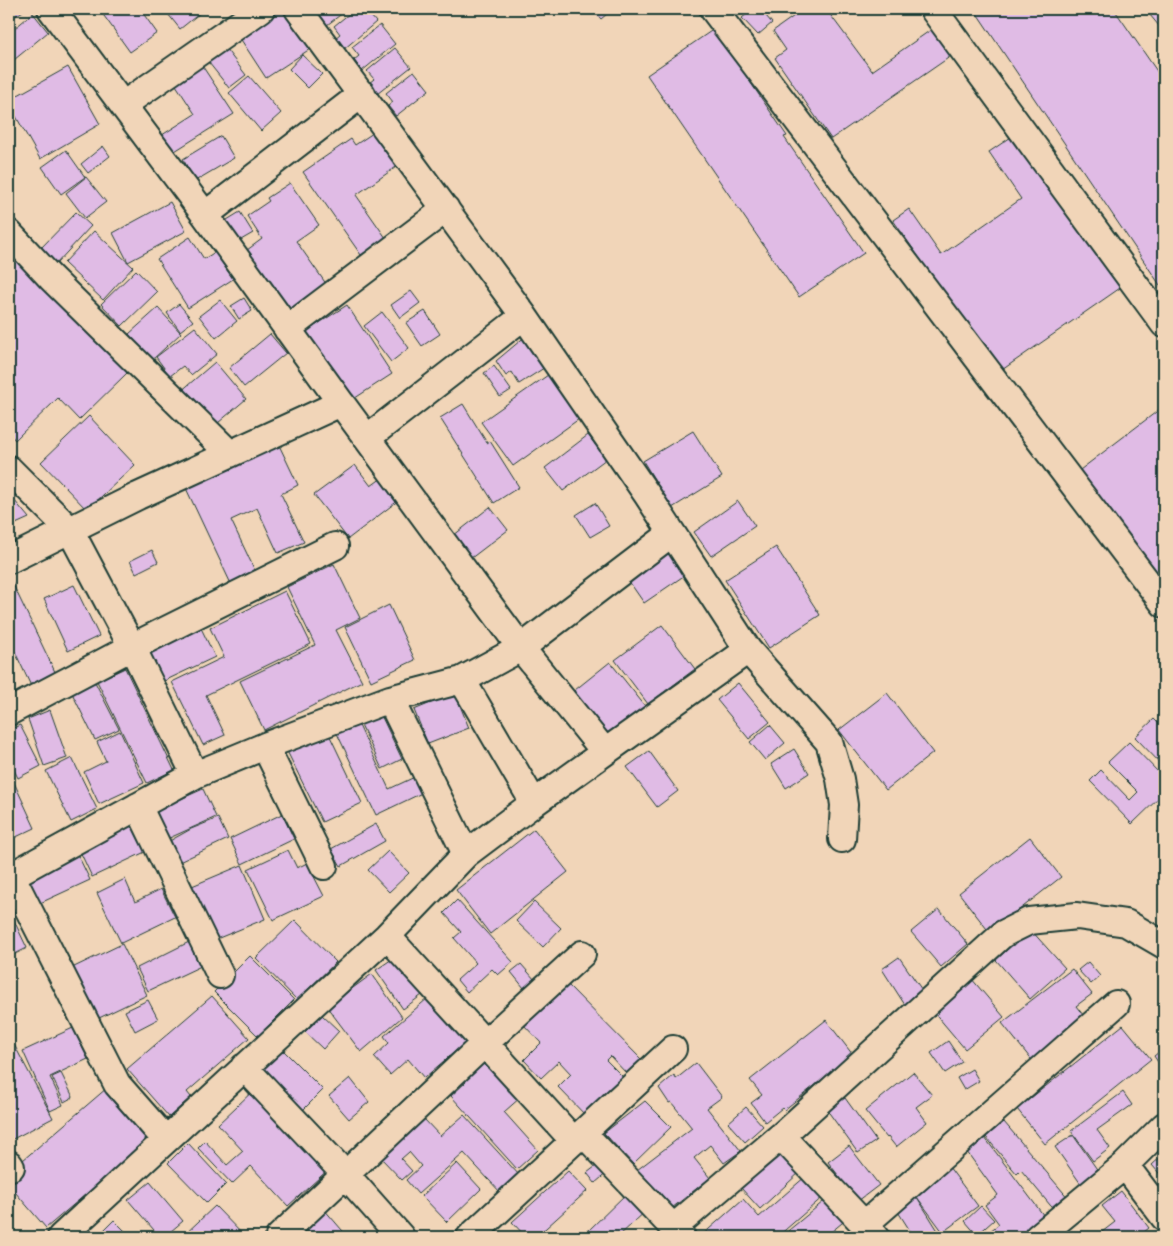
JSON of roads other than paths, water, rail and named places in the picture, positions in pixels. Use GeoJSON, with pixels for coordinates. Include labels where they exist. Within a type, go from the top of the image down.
{"type":"FeatureCollection","features":[{"type":"Feature","properties":{"kind":"street"},"geometry":{"type":"LineString","coordinates":[[51,9],[205,215],[521,648],[605,752]]}},
{"type":"Feature","properties":{"kind":"street"},"geometry":{"type":"LineString","coordinates":[[123,105],[261,9]]}},
{"type":"Feature","properties":{"kind":"street"},"geometry":{"type":"LineString","coordinates":[[298,9],[524,316],[672,533],[748,650],[828,742],[840,779],[844,805],[842,839]]}},
{"type":"Feature","properties":{"kind":"street"},"geometry":{"type":"LineString","coordinates":[[712,9],[1164,604]]}},
{"type":"Feature","properties":{"kind":"street"},"geometry":{"type":"LineString","coordinates":[[933,9],[1164,324]]}},
{"type":"Feature","properties":{"kind":"street"},"geometry":{"type":"LineString","coordinates":[[205,215],[362,94]]}},
{"type":"Feature","properties":{"kind":"street"},"geometry":{"type":"LineString","coordinates":[[288,329],[446,209]]}},
{"type":"Feature","properties":{"kind":"street"},"geometry":{"type":"LineString","coordinates":[[9,233],[50,278],[230,454]]}},
{"type":"Feature","properties":{"kind":"street"},"geometry":{"type":"LineString","coordinates":[[367,438],[524,316]]}},
{"type":"Feature","properties":{"kind":"street"},"geometry":{"type":"LineString","coordinates":[[9,560],[138,496],[341,403]]}},
{"type":"Feature","properties":{"kind":"street"},"geometry":{"type":"LineString","coordinates":[[9,469],[70,530],[132,647],[194,775]]}},
{"type":"Feature","properties":{"kind":"street"},"geometry":{"type":"LineString","coordinates":[[166,1140],[116,1084],[10,876],[194,775],[265,746],[390,700],[462,680],[521,648],[672,533]]}},
{"type":"Feature","properties":{"kind":"street"},"geometry":{"type":"LineString","coordinates":[[9,712],[132,647],[335,546]]}},
{"type":"Feature","properties":{"kind":"street"},"geometry":{"type":"LineString","coordinates":[[61,1237],[387,936],[466,854],[748,650]]}},
{"type":"Feature","properties":{"kind":"street"},"geometry":{"type":"LineString","coordinates":[[462,680],[534,803]]}},
{"type":"Feature","properties":{"kind":"street"},"geometry":{"type":"LineString","coordinates":[[390,700],[466,854]]}},
{"type":"Feature","properties":{"kind":"street"},"geometry":{"type":"LineString","coordinates":[[265,746],[324,866]]}},
{"type":"Feature","properties":{"kind":"street"},"geometry":{"type":"LineString","coordinates":[[138,806],[220,975]]}},
{"type":"Feature","properties":{"kind":"street"},"geometry":{"type":"LineString","coordinates":[[387,936],[484,1044],[678,1233],[781,1136],[1003,934],[1029,921],[1077,916],[1126,923],[1164,945]]}},
{"type":"Feature","properties":{"kind":"street"},"geometry":{"type":"LineString","coordinates":[[279,1237],[582,954]]}},
{"type":"Feature","properties":{"kind":"street"},"geometry":{"type":"LineString","coordinates":[[781,1136],[870,1231],[1116,1004]]}},
{"type":"Feature","properties":{"kind":"street"},"geometry":{"type":"LineString","coordinates":[[481,1234],[578,1137],[673,1050]]}},
{"type":"Feature","properties":{"kind":"street"},"geometry":{"type":"LineString","coordinates":[[244,1067],[346,1175],[401,1237]]}},
{"type":"Feature","properties":{"kind":"street"},"geometry":{"type":"LineString","coordinates":[[1038,1237],[1125,1165],[1164,1126]]}},
{"type":"Feature","properties":{"kind":"street"},"geometry":{"type":"LineString","coordinates":[[1125,1165],[1164,1217]]}}]}
